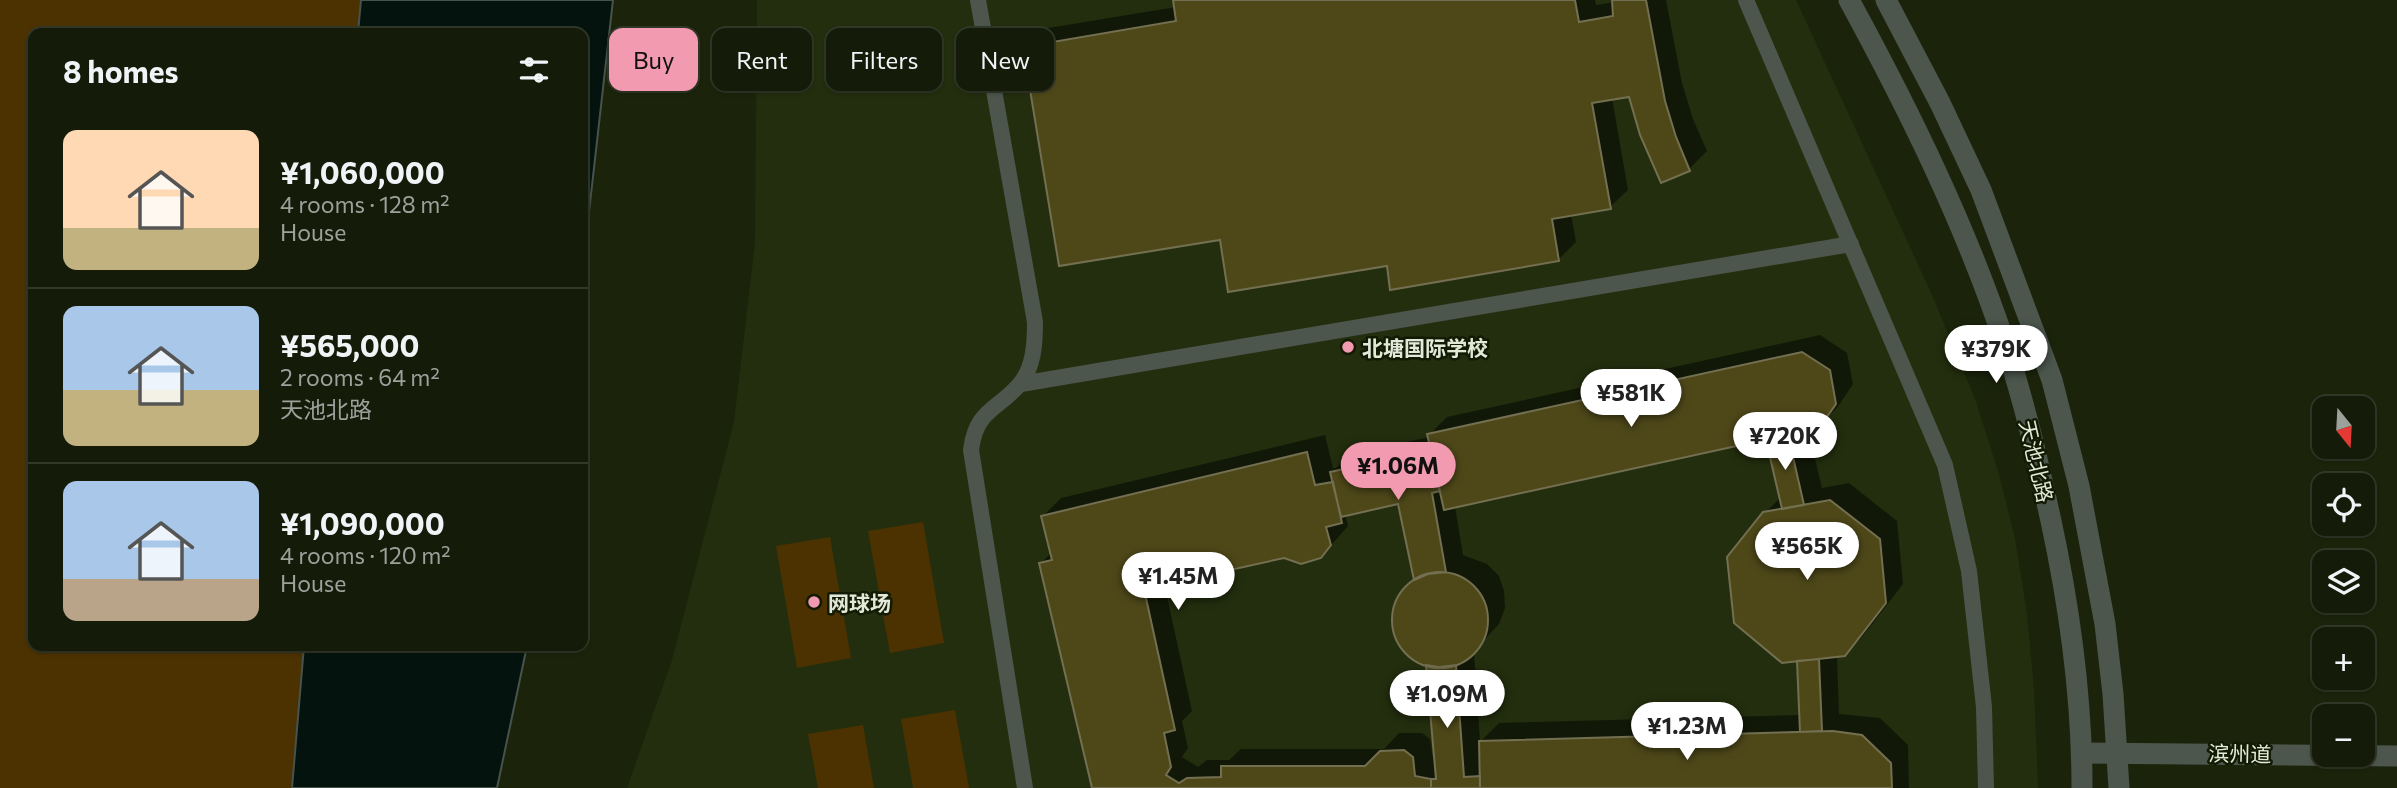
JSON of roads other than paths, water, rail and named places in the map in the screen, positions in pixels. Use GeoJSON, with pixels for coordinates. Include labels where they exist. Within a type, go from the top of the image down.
{"type":"FeatureCollection","features":[{"type":"Feature","properties":{"kind":"street","name":"天池北路"},"geometry":{"type":"LineString","coordinates":[[1849,0],[1938,176],[1982,280],[2016,379],[2060,561],[2077,673],[2082,788]]}},
{"type":"Feature","properties":{"kind":"street","name":"天池北路"},"geometry":{"type":"LineString","coordinates":[[1886,0],[1940,103],[1981,190],[2052,380],[2066,428],[2105,624],[2119,788]]}},
{"type":"Feature","properties":{"kind":"street","name":"滨州道"},"geometry":{"type":"LineString","coordinates":[[2082,752],[2397,756]]}},
{"type":"Feature","properties":{"kind":"lane"},"geometry":{"type":"LineString","coordinates":[[978,0],[1035,322],[1035,344],[1030,366],[1021,384],[988,411],[973,431],[971,450],[1025,788]]}},
{"type":"Feature","properties":{"kind":"lane"},"geometry":{"type":"LineString","coordinates":[[1746,0],[1945,465],[1970,583],[1984,707],[1986,788]]}},
{"type":"Feature","properties":{"kind":"lane"},"geometry":{"type":"LineString","coordinates":[[1021,384],[1851,244]]}},
{"type":"Feature","properties":{"kind":"place","name":"北塘国际学校"},"geometry":{"type":"Point","coordinates":[1348,347]}},
{"type":"Feature","properties":{"kind":"place","name":"网球场"},"geometry":{"type":"Point","coordinates":[814,602]}}]}
